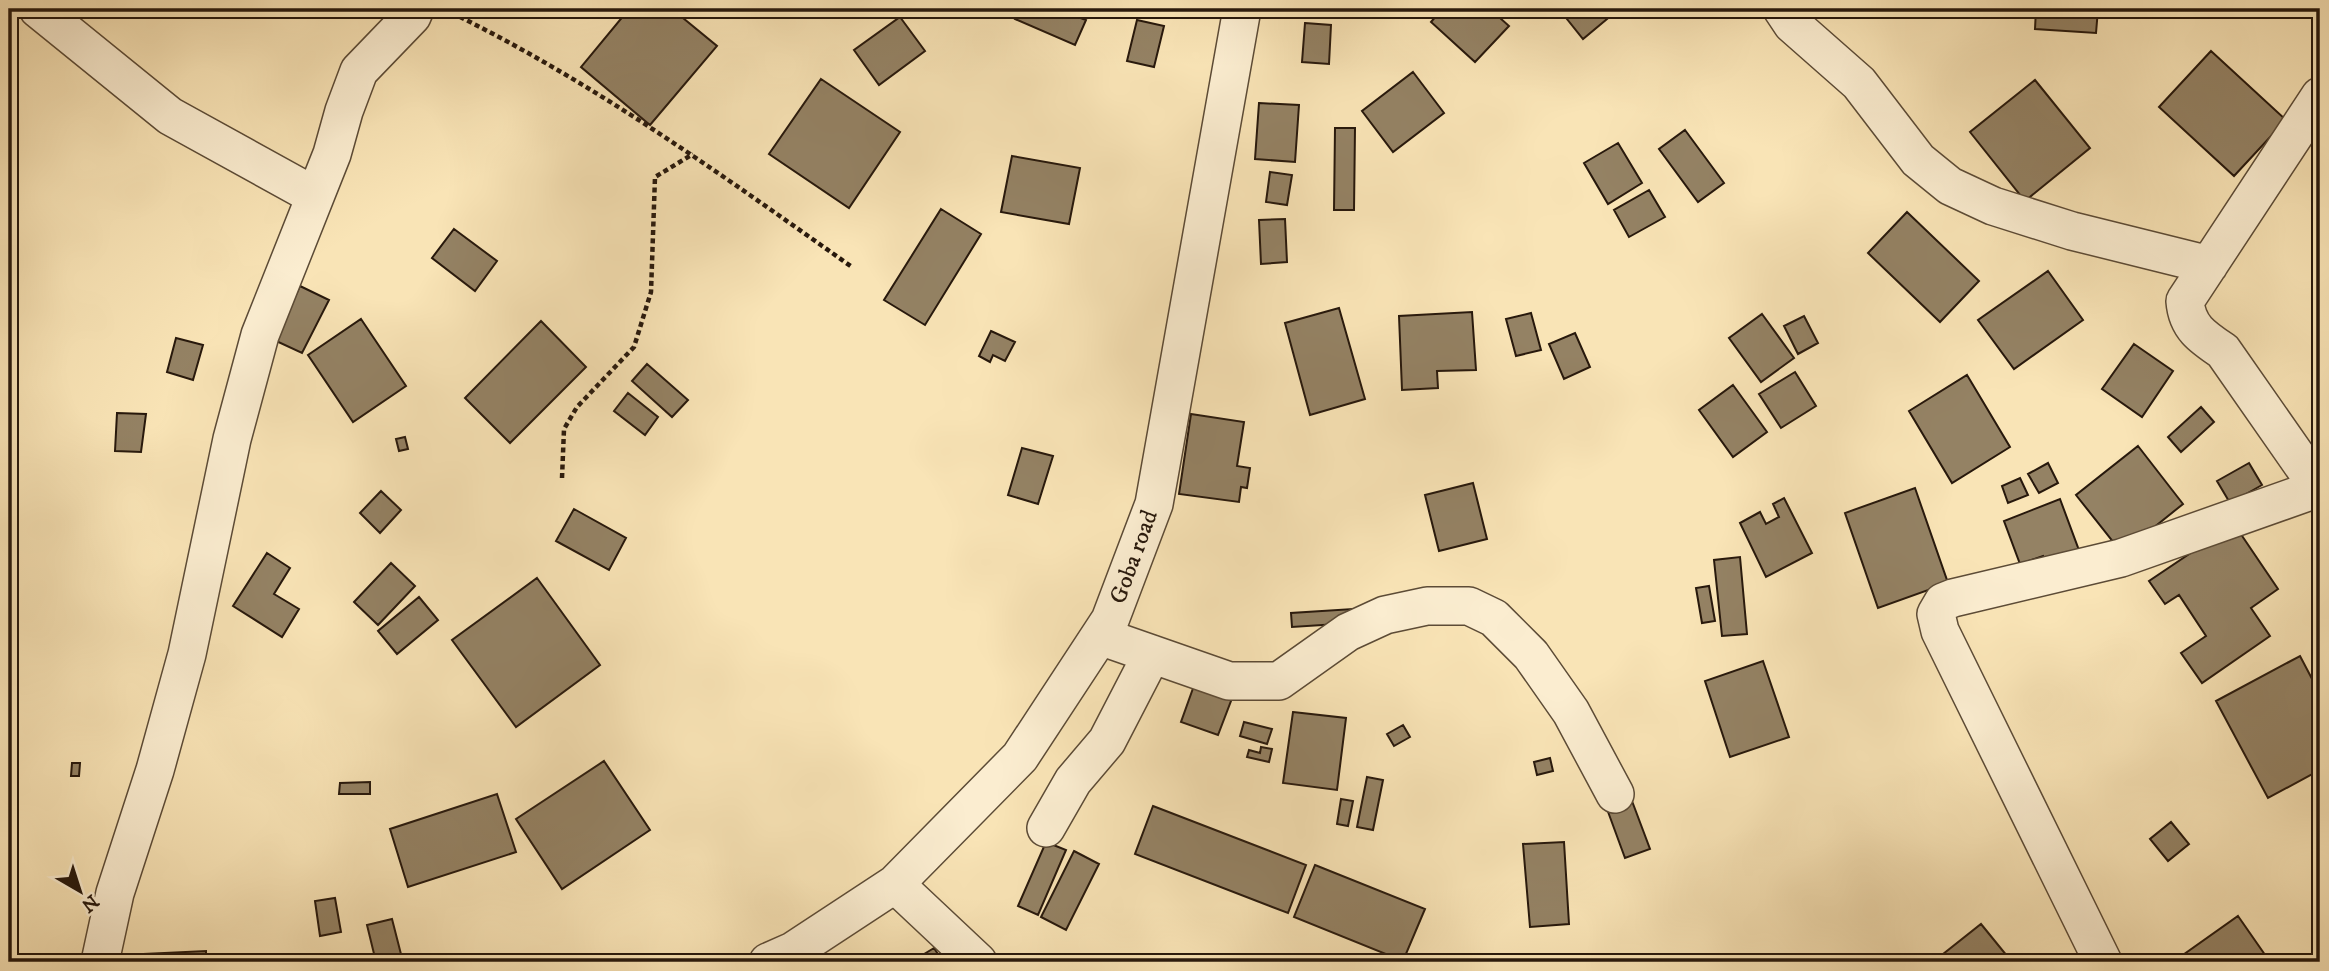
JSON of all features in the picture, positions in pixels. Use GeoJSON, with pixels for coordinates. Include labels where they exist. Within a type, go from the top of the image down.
{"type":"FeatureCollection","features":[{"type":"Feature","properties":{"kind":"street"},"geometry":{"type":"LineString","coordinates":[[38,9],[121,79],[170,116],[315,196]]}},
{"type":"Feature","properties":{"kind":"street"},"geometry":{"type":"LineString","coordinates":[[100,962],[115,893],[155,770],[187,654],[232,439],[260,335],[332,155],[359,71],[412,16],[415,9]]}},
{"type":"Feature","properties":{"kind":"street","name":"Goba road"},"geometry":{"type":"LineString","coordinates":[[768,962],[793,951],[895,884],[1020,757],[1110,620],[1154,505],[1242,9]]}},
{"type":"Feature","properties":{"kind":"street"},"geometry":{"type":"LineString","coordinates":[[1782,9],[1792,24],[1859,83],[1918,160],[1950,186],[1993,206],[2072,231],[2209,265]]}},
{"type":"Feature","properties":{"kind":"street"},"geometry":{"type":"LineString","coordinates":[[2102,962],[1940,631],[1936,614],[1943,602],[1953,598],[2121,558],[2320,489],[2223,351],[2202,337],[2186,317],[2185,301],[2320,96]]}},
{"type":"Feature","properties":{"kind":"street"},"geometry":{"type":"LineString","coordinates":[[1100,636],[1229,681],[1279,681],[1348,632],[1385,615],[1427,606],[1469,606],[1494,618],[1531,655],[1571,712],[1615,793]]}},
{"type":"Feature","properties":{"kind":"street"},"geometry":{"type":"LineString","coordinates":[[1046,828],[1073,781],[1107,741],[1152,654]]}},
{"type":"Feature","properties":{"kind":"street"},"geometry":{"type":"LineString","coordinates":[[895,884],[978,962]]}},
{"type":"Feature","properties":{"kind":"path"},"geometry":{"type":"LineString","coordinates":[[442,9],[558,68],[693,154],[852,267]]}},
{"type":"Feature","properties":{"kind":"path"},"geometry":{"type":"LineString","coordinates":[[562,478],[564,429],[577,407],[634,347],[642,314],[651,292],[655,177],[693,154]]}},
{"type":"Feature","properties":{"kind":"building"},"geometry":{"type":"Polygon","coordinates":[[[629,9],[672,9],[717,46],[650,125],[581,67],[629,9]]]}},
{"type":"Feature","properties":{"kind":"building"},"geometry":{"type":"Polygon","coordinates":[[[1020,9],[1079,9],[1075,16],[1086,20],[1075,45],[1015,19],[1020,9]]]}},
{"type":"Feature","properties":{"kind":"building"},"geometry":{"type":"Polygon","coordinates":[[[1442,9],[1490,9],[1509,26],[1475,62],[1431,22],[1442,9]]]}},
{"type":"Feature","properties":{"kind":"building"},"geometry":{"type":"Polygon","coordinates":[[[1559,9],[1619,9],[1583,39],[1559,9]]]}},
{"type":"Feature","properties":{"kind":"building"},"geometry":{"type":"Polygon","coordinates":[[[2036,9],[2098,9],[2096,33],[2035,29],[2036,9]]]}},
{"type":"Feature","properties":{"kind":"building"},"geometry":{"type":"Polygon","coordinates":[[[900,17],[925,51],[879,85],[854,50],[900,17]]]}},
{"type":"Feature","properties":{"kind":"building"},"geometry":{"type":"Polygon","coordinates":[[[1137,20],[1164,26],[1154,67],[1127,61],[1137,20]]]}},
{"type":"Feature","properties":{"kind":"building"},"geometry":{"type":"Polygon","coordinates":[[[1305,23],[1331,25],[1329,64],[1302,62],[1305,23]]]}},
{"type":"Feature","properties":{"kind":"building"},"geometry":{"type":"Polygon","coordinates":[[[2211,51],[2286,120],[2234,176],[2159,107],[2211,51]]]}},
{"type":"Feature","properties":{"kind":"building"},"geometry":{"type":"Polygon","coordinates":[[[1413,72],[1444,113],[1393,152],[1362,111],[1413,72]]]}},
{"type":"Feature","properties":{"kind":"building"},"geometry":{"type":"Polygon","coordinates":[[[821,79],[900,132],[849,208],[769,154],[821,79]]]}},
{"type":"Feature","properties":{"kind":"building"},"geometry":{"type":"Polygon","coordinates":[[[2035,80],[2090,148],[2025,201],[1970,132],[2035,80]]]}},
{"type":"Feature","properties":{"kind":"building"},"geometry":{"type":"Polygon","coordinates":[[[1259,103],[1299,105],[1295,162],[1255,159],[1259,103]]]}},
{"type":"Feature","properties":{"kind":"building"},"geometry":{"type":"Polygon","coordinates":[[[1335,128],[1355,128],[1354,210],[1334,210],[1335,128]]]}},
{"type":"Feature","properties":{"kind":"building"},"geometry":{"type":"Polygon","coordinates":[[[1685,130],[1724,183],[1698,202],[1659,149],[1685,130]]]}},
{"type":"Feature","properties":{"kind":"building"},"geometry":{"type":"Polygon","coordinates":[[[1618,143],[1642,183],[1608,204],[1584,163],[1618,143]]]}},
{"type":"Feature","properties":{"kind":"building"},"geometry":{"type":"Polygon","coordinates":[[[1012,156],[1080,168],[1069,224],[1001,212],[1012,156]]]}},
{"type":"Feature","properties":{"kind":"building"},"geometry":{"type":"Polygon","coordinates":[[[1270,172],[1292,175],[1287,205],[1266,202],[1270,172]]]}},
{"type":"Feature","properties":{"kind":"building"},"geometry":{"type":"Polygon","coordinates":[[[1649,190],[1665,217],[1629,237],[1614,210],[1649,190]]]}},
{"type":"Feature","properties":{"kind":"building"},"geometry":{"type":"Polygon","coordinates":[[[941,209],[981,234],[925,325],[884,300],[941,209]]]}},
{"type":"Feature","properties":{"kind":"building"},"geometry":{"type":"Polygon","coordinates":[[[1907,212],[1979,281],[1940,322],[1868,253],[1907,212]]]}},
{"type":"Feature","properties":{"kind":"building"},"geometry":{"type":"Polygon","coordinates":[[[1285,219],[1287,262],[1261,264],[1259,220],[1285,219]]]}},
{"type":"Feature","properties":{"kind":"building"},"geometry":{"type":"Polygon","coordinates":[[[454,229],[497,261],[475,291],[432,258],[454,229]]]}},
{"type":"Feature","properties":{"kind":"building"},"geometry":{"type":"Polygon","coordinates":[[[2048,271],[2083,320],[2014,369],[1978,320],[2048,271]]]}},
{"type":"Feature","properties":{"kind":"building"},"geometry":{"type":"Polygon","coordinates":[[[300,286],[329,300],[302,353],[274,340],[300,286]]]}},
{"type":"Feature","properties":{"kind":"building"},"geometry":{"type":"Polygon","coordinates":[[[1339,308],[1365,399],[1310,415],[1285,323],[1339,308]]]}},
{"type":"Feature","properties":{"kind":"building"},"geometry":{"type":"Polygon","coordinates":[[[1472,312],[1476,370],[1437,371],[1438,388],[1402,390],[1399,316],[1472,312]]]}},
{"type":"Feature","properties":{"kind":"building"},"geometry":{"type":"Polygon","coordinates":[[[1531,313],[1541,350],[1516,356],[1506,319],[1531,313]]]}},
{"type":"Feature","properties":{"kind":"building"},"geometry":{"type":"Polygon","coordinates":[[[1762,314],[1794,358],[1761,382],[1729,338],[1762,314]]]}},
{"type":"Feature","properties":{"kind":"building"},"geometry":{"type":"Polygon","coordinates":[[[1804,316],[1818,343],[1798,354],[1784,326],[1804,316]]]}},
{"type":"Feature","properties":{"kind":"building"},"geometry":{"type":"Polygon","coordinates":[[[361,319],[406,386],[353,422],[308,355],[361,319]]]}},
{"type":"Feature","properties":{"kind":"building"},"geometry":{"type":"Polygon","coordinates":[[[541,321],[586,367],[510,443],[465,398],[541,321]]]}},
{"type":"Feature","properties":{"kind":"building"},"geometry":{"type":"Polygon","coordinates":[[[991,331],[1015,342],[1005,361],[993,355],[990,362],[979,356],[991,331]]]}},
{"type":"Feature","properties":{"kind":"building"},"geometry":{"type":"Polygon","coordinates":[[[1575,333],[1590,367],[1564,379],[1549,344],[1575,333]]]}},
{"type":"Feature","properties":{"kind":"building"},"geometry":{"type":"Polygon","coordinates":[[[176,338],[203,345],[193,380],[167,372],[176,338]]]}},
{"type":"Feature","properties":{"kind":"building"},"geometry":{"type":"Polygon","coordinates":[[[2134,344],[2173,371],[2142,417],[2102,389],[2134,344]]]}},
{"type":"Feature","properties":{"kind":"building"},"geometry":{"type":"Polygon","coordinates":[[[647,364],[688,400],[672,417],[632,381],[647,364]]]}},
{"type":"Feature","properties":{"kind":"building"},"geometry":{"type":"Polygon","coordinates":[[[1795,372],[1816,406],[1781,428],[1759,394],[1795,372]]]}},
{"type":"Feature","properties":{"kind":"building"},"geometry":{"type":"Polygon","coordinates":[[[1967,375],[2010,447],[1952,483],[1909,411],[1967,375]]]}},
{"type":"Feature","properties":{"kind":"building"},"geometry":{"type":"Polygon","coordinates":[[[1733,385],[1767,432],[1733,457],[1699,410],[1733,385]]]}},
{"type":"Feature","properties":{"kind":"building"},"geometry":{"type":"Polygon","coordinates":[[[628,393],[658,417],[645,435],[614,411],[628,393]]]}},
{"type":"Feature","properties":{"kind":"building"},"geometry":{"type":"Polygon","coordinates":[[[2201,407],[2214,422],[2181,452],[2168,437],[2201,407]]]}},
{"type":"Feature","properties":{"kind":"building"},"geometry":{"type":"Polygon","coordinates":[[[117,413],[146,414],[141,452],[115,451],[117,413]]]}},
{"type":"Feature","properties":{"kind":"building"},"geometry":{"type":"Polygon","coordinates":[[[1191,414],[1244,422],[1237,466],[1250,468],[1247,488],[1241,487],[1239,502],[1179,494],[1191,414]]]}},
{"type":"Feature","properties":{"kind":"building"},"geometry":{"type":"Polygon","coordinates":[[[405,437],[408,449],[399,451],[396,439],[405,437]]]}},
{"type":"Feature","properties":{"kind":"building"},"geometry":{"type":"Polygon","coordinates":[[[2138,446],[2183,504],[2122,553],[2076,495],[2138,446]]]}},
{"type":"Feature","properties":{"kind":"building"},"geometry":{"type":"Polygon","coordinates":[[[1022,448],[1053,456],[1038,504],[1008,495],[1022,448]]]}},
{"type":"Feature","properties":{"kind":"building"},"geometry":{"type":"Polygon","coordinates":[[[2048,463],[2058,483],[2039,493],[2028,474],[2048,463]]]}},
{"type":"Feature","properties":{"kind":"building"},"geometry":{"type":"Polygon","coordinates":[[[2249,463],[2262,485],[2230,503],[2217,481],[2249,463]]]}},
{"type":"Feature","properties":{"kind":"building"},"geometry":{"type":"Polygon","coordinates":[[[2020,478],[2028,495],[2008,503],[2002,486],[2020,478]]]}},
{"type":"Feature","properties":{"kind":"building"},"geometry":{"type":"Polygon","coordinates":[[[1473,483],[1487,539],[1439,551],[1425,495],[1473,483]]]}},
{"type":"Feature","properties":{"kind":"building"},"geometry":{"type":"Polygon","coordinates":[[[1915,488],[1948,583],[1878,608],[1845,513],[1915,488]]]}},
{"type":"Feature","properties":{"kind":"building"},"geometry":{"type":"Polygon","coordinates":[[[381,491],[401,510],[380,533],[360,513],[381,491]]]}},
{"type":"Feature","properties":{"kind":"building"},"geometry":{"type":"Polygon","coordinates":[[[1784,498],[1812,553],[1766,577],[1740,523],[1760,512],[1766,524],[1779,517],[1773,504],[1784,498]]]}},
{"type":"Feature","properties":{"kind":"building"},"geometry":{"type":"Polygon","coordinates":[[[2060,499],[2080,553],[2046,566],[2043,556],[2020,564],[2004,521],[2060,499]]]}},
{"type":"Feature","properties":{"kind":"building"},"geometry":{"type":"Polygon","coordinates":[[[574,509],[626,538],[609,570],[556,541],[574,509]]]}},
{"type":"Feature","properties":{"kind":"building"},"geometry":{"type":"Polygon","coordinates":[[[2234,524],[2278,589],[2251,608],[2270,636],[2202,683],[2181,653],[2206,636],[2179,595],[2165,604],[2149,581],[2234,524]]]}},
{"type":"Feature","properties":{"kind":"building"},"geometry":{"type":"Polygon","coordinates":[[[267,553],[290,568],[274,594],[299,609],[282,637],[233,606],[267,553]]]}},
{"type":"Feature","properties":{"kind":"building"},"geometry":{"type":"Polygon","coordinates":[[[1740,557],[1747,634],[1722,636],[1714,560],[1740,557]]]}},
{"type":"Feature","properties":{"kind":"building"},"geometry":{"type":"Polygon","coordinates":[[[391,563],[415,586],[378,625],[354,602],[391,563]]]}},
{"type":"Feature","properties":{"kind":"building"},"geometry":{"type":"Polygon","coordinates":[[[537,578],[600,665],[516,727],[452,640],[537,578]]]}},
{"type":"Feature","properties":{"kind":"building"},"geometry":{"type":"Polygon","coordinates":[[[1709,586],[1715,621],[1702,623],[1696,588],[1709,586]]]}},
{"type":"Feature","properties":{"kind":"building"},"geometry":{"type":"Polygon","coordinates":[[[419,597],[438,620],[397,654],[378,631],[419,597]]]}},
{"type":"Feature","properties":{"kind":"building"},"geometry":{"type":"Polygon","coordinates":[[[1353,609],[1353,623],[1292,627],[1291,613],[1353,609]]]}},
{"type":"Feature","properties":{"kind":"building"},"geometry":{"type":"Polygon","coordinates":[[[2300,656],[2320,694],[2320,770],[2268,798],[2216,701],[2300,656]]]}},
{"type":"Feature","properties":{"kind":"building"},"geometry":{"type":"Polygon","coordinates":[[[1763,661],[1789,737],[1730,757],[1705,681],[1763,661]]]}},
{"type":"Feature","properties":{"kind":"building"},"geometry":{"type":"Polygon","coordinates":[[[1196,680],[1234,693],[1218,735],[1181,722],[1196,680]]]}},
{"type":"Feature","properties":{"kind":"building"},"geometry":{"type":"Polygon","coordinates":[[[1293,712],[1346,718],[1337,790],[1283,783],[1293,712]]]}},
{"type":"Feature","properties":{"kind":"building"},"geometry":{"type":"Polygon","coordinates":[[[1244,722],[1272,729],[1267,744],[1240,736],[1244,722]]]}},
{"type":"Feature","properties":{"kind":"building"},"geometry":{"type":"Polygon","coordinates":[[[1403,725],[1410,737],[1394,746],[1387,734],[1403,725]]]}},
{"type":"Feature","properties":{"kind":"building"},"geometry":{"type":"Polygon","coordinates":[[[1261,747],[1272,749],[1269,762],[1247,757],[1249,750],[1260,753],[1261,747]]]}},
{"type":"Feature","properties":{"kind":"building"},"geometry":{"type":"Polygon","coordinates":[[[1550,758],[1553,771],[1537,775],[1534,762],[1550,758]]]}},
{"type":"Feature","properties":{"kind":"building"},"geometry":{"type":"Polygon","coordinates":[[[604,761],[650,830],[562,889],[516,819],[604,761]]]}},
{"type":"Feature","properties":{"kind":"building"},"geometry":{"type":"Polygon","coordinates":[[[72,763],[80,763],[79,776],[71,776],[72,763]]]}},
{"type":"Feature","properties":{"kind":"building"},"geometry":{"type":"Polygon","coordinates":[[[1367,777],[1383,780],[1373,830],[1357,827],[1367,777]]]}},
{"type":"Feature","properties":{"kind":"building"},"geometry":{"type":"Polygon","coordinates":[[[370,782],[370,794],[339,794],[340,783],[370,782]]]}},
{"type":"Feature","properties":{"kind":"building"},"geometry":{"type":"Polygon","coordinates":[[[497,794],[516,852],[408,887],[390,829],[497,794]]]}},
{"type":"Feature","properties":{"kind":"building"},"geometry":{"type":"Polygon","coordinates":[[[1341,799],[1353,801],[1348,826],[1337,824],[1341,799]]]}},
{"type":"Feature","properties":{"kind":"building"},"geometry":{"type":"Polygon","coordinates":[[[1632,801],[1650,849],[1625,858],[1607,809],[1632,801]]]}},
{"type":"Feature","properties":{"kind":"building"},"geometry":{"type":"Polygon","coordinates":[[[1153,806],[1306,865],[1288,913],[1135,854],[1153,806]]]}},
{"type":"Feature","properties":{"kind":"building"},"geometry":{"type":"Polygon","coordinates":[[[2171,822],[2189,844],[2168,861],[2150,839],[2171,822]]]}},
{"type":"Feature","properties":{"kind":"building"},"geometry":{"type":"Polygon","coordinates":[[[1046,842],[1066,850],[1038,915],[1018,906],[1046,842]]]}},
{"type":"Feature","properties":{"kind":"building"},"geometry":{"type":"Polygon","coordinates":[[[1564,842],[1569,924],[1530,927],[1523,844],[1564,842]]]}},
{"type":"Feature","properties":{"kind":"building"},"geometry":{"type":"Polygon","coordinates":[[[1074,851],[1099,864],[1066,930],[1041,917],[1074,851]]]}},
{"type":"Feature","properties":{"kind":"building"},"geometry":{"type":"Polygon","coordinates":[[[1315,865],[1425,909],[1403,961],[1294,917],[1315,865]]]}},
{"type":"Feature","properties":{"kind":"building"},"geometry":{"type":"Polygon","coordinates":[[[335,898],[341,932],[320,936],[315,901],[335,898]]]}},
{"type":"Feature","properties":{"kind":"building"},"geometry":{"type":"Polygon","coordinates":[[[2238,916],[2270,962],[2173,962],[2238,916]]]}},
{"type":"Feature","properties":{"kind":"building"},"geometry":{"type":"Polygon","coordinates":[[[392,919],[403,962],[376,962],[367,925],[392,919]]]}},
{"type":"Feature","properties":{"kind":"building"},"geometry":{"type":"Polygon","coordinates":[[[1981,924],[2012,962],[1933,962],[1981,924]]]}},
{"type":"Feature","properties":{"kind":"building"},"geometry":{"type":"Polygon","coordinates":[[[934,948],[943,962],[911,962],[934,948]]]}},
{"type":"Feature","properties":{"kind":"building"},"geometry":{"type":"Polygon","coordinates":[[[206,951],[206,962],[144,962],[144,954],[206,951]]]}}]}
